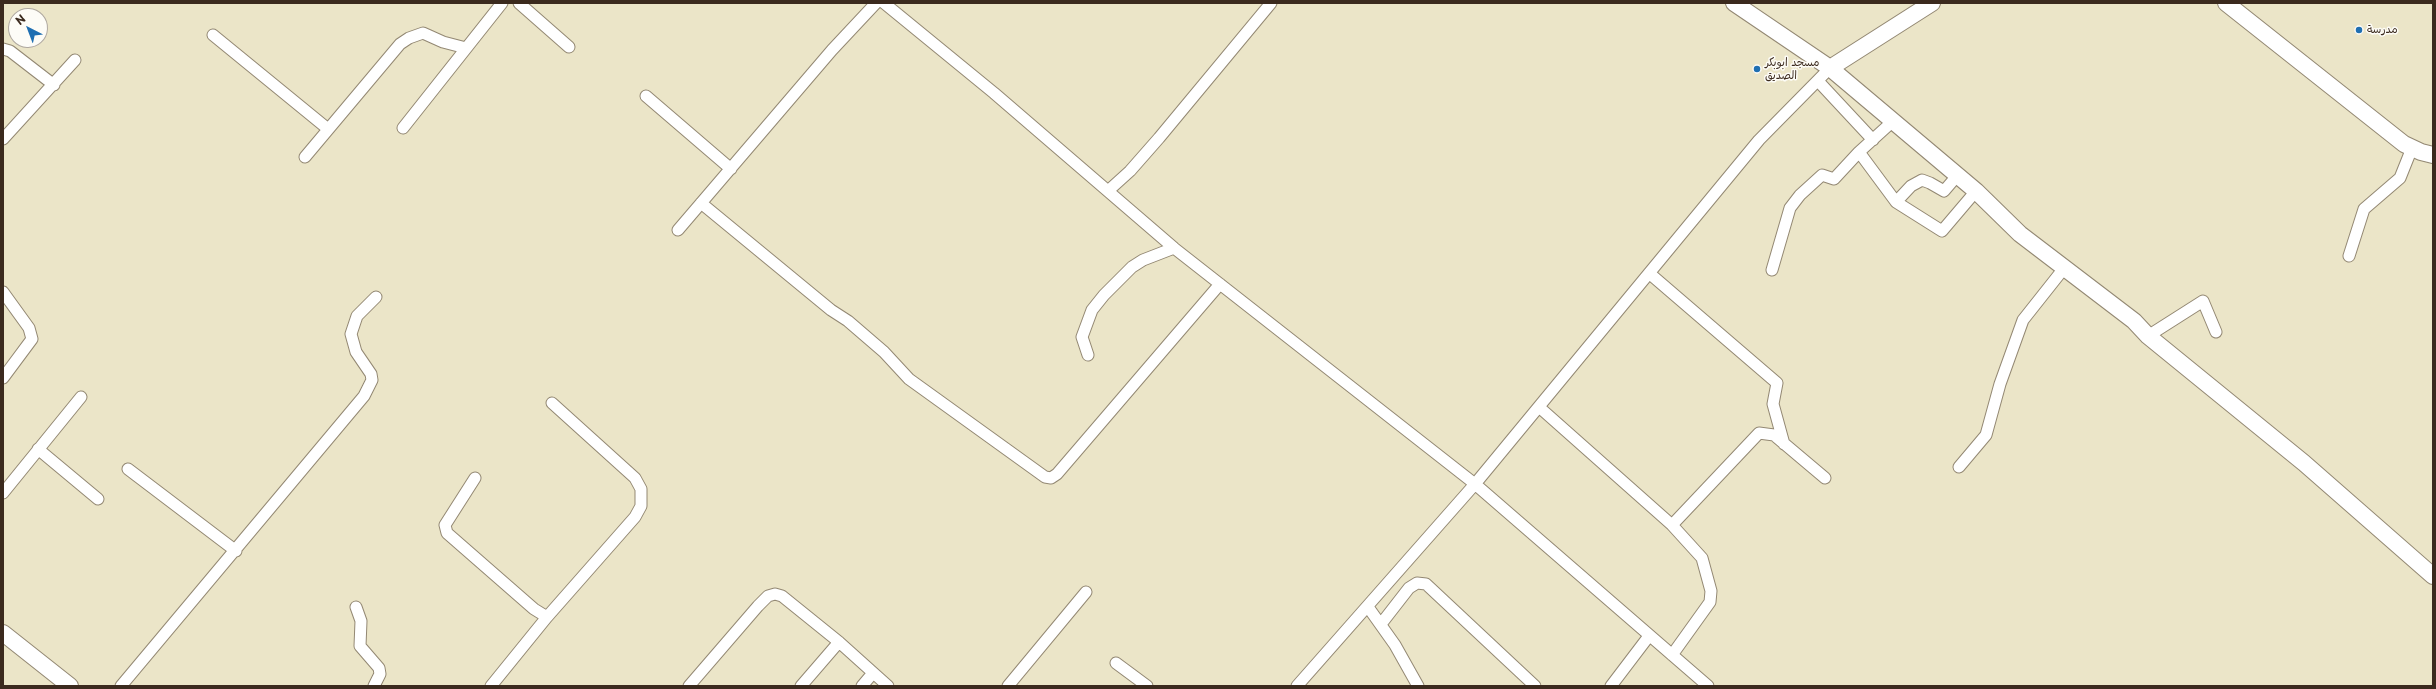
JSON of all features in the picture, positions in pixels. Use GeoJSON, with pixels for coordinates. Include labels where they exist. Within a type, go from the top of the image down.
{"type":"FeatureCollection","features":[{"type":"Feature","properties":{"kind":"street"},"geometry":{"type":"LineString","coordinates":[[403,128],[502,3]]}},
{"type":"Feature","properties":{"kind":"street"},"geometry":{"type":"LineString","coordinates":[[519,3],[569,47]]}},
{"type":"Feature","properties":{"kind":"street"},"geometry":{"type":"LineString","coordinates":[[678,230],[832,50],[876,3]]}},
{"type":"Feature","properties":{"kind":"street"},"geometry":{"type":"LineString","coordinates":[[884,3],[1109,190],[1174,248],[1475,484],[1708,686]]}},
{"type":"Feature","properties":{"kind":"street"},"geometry":{"type":"LineString","coordinates":[[1109,190],[1130,171],[1159,138],[1271,3]]}},
{"type":"Feature","properties":{"kind":"street"},"geometry":{"type":"LineString","coordinates":[[1734,3],[1830,68],[1956,177],[1976,192],[2020,234],[2134,321],[2148,336],[2304,463],[2433,576]]}},
{"type":"Feature","properties":{"kind":"street"},"geometry":{"type":"LineString","coordinates":[[1297,686],[1475,484],[1759,140],[1830,68],[1932,3]]}},
{"type":"Feature","properties":{"kind":"street"},"geometry":{"type":"LineString","coordinates":[[2231,4],[2380,126],[2412,148],[2433,155]]}},
{"type":"Feature","properties":{"kind":"street"},"geometry":{"type":"LineString","coordinates":[[305,157],[400,44],[409,38],[423,33],[443,42],[466,48]]}},
{"type":"Feature","properties":{"kind":"street"},"geometry":{"type":"LineString","coordinates":[[212,35],[328,129]]}},
{"type":"Feature","properties":{"kind":"street"},"geometry":{"type":"LineString","coordinates":[[3,49],[10,51],[54,85]]}},
{"type":"Feature","properties":{"kind":"street"},"geometry":{"type":"LineString","coordinates":[[3,139],[54,85],[75,60]]}},
{"type":"Feature","properties":{"kind":"street"},"geometry":{"type":"LineString","coordinates":[[1818,81],[1873,140]]}},
{"type":"Feature","properties":{"kind":"street"},"geometry":{"type":"LineString","coordinates":[[646,96],[731,169]]}},
{"type":"Feature","properties":{"kind":"street"},"geometry":{"type":"LineString","coordinates":[[1772,270],[1790,208],[1800,195],[1822,175],[1834,179],[1859,152],[1892,122]]}},
{"type":"Feature","properties":{"kind":"street"},"geometry":{"type":"LineString","coordinates":[[2349,256],[2364,209],[2400,178],[2412,148]]}},
{"type":"Feature","properties":{"kind":"street"},"geometry":{"type":"LineString","coordinates":[[1859,152],[1896,202],[1942,231],[1976,192]]}},
{"type":"Feature","properties":{"kind":"street"},"geometry":{"type":"LineString","coordinates":[[1896,202],[1911,186],[1922,180],[1930,182],[1944,191],[1956,177]]}},
{"type":"Feature","properties":{"kind":"street"},"geometry":{"type":"LineString","coordinates":[[701,203],[884,352],[909,379],[1045,477],[1051,478],[1057,474],[1220,284]]}},
{"type":"Feature","properties":{"kind":"street"},"geometry":{"type":"LineString","coordinates":[[1088,355],[1082,337],[1086,323],[1104,295],[1132,267],[1143,260],[1174,248]]}},
{"type":"Feature","properties":{"kind":"street"},"geometry":{"type":"LineString","coordinates":[[1959,467],[1986,435],[2000,384],[2024,320],[2065,267]]}},
{"type":"Feature","properties":{"kind":"street"},"geometry":{"type":"LineString","coordinates":[[1649,273],[1777,383],[1773,404],[1784,444]]}},
{"type":"Feature","properties":{"kind":"street"},"geometry":{"type":"LineString","coordinates":[[3,292],[29,328],[32,339],[3,378]]}},
{"type":"Feature","properties":{"kind":"street"},"geometry":{"type":"LineString","coordinates":[[121,686],[236,550],[369,387],[372,380],[371,374],[356,352],[351,334],[357,316],[376,297]]}},
{"type":"Feature","properties":{"kind":"street"},"geometry":{"type":"LineString","coordinates":[[2148,336],[2203,301],[2216,332]]}},
{"type":"Feature","properties":{"kind":"street"},"geometry":{"type":"LineString","coordinates":[[3,493],[81,397]]}},
{"type":"Feature","properties":{"kind":"street"},"geometry":{"type":"LineString","coordinates":[[491,686],[547,617],[635,517],[641,506],[641,489],[635,478],[552,403]]}},
{"type":"Feature","properties":{"kind":"street"},"geometry":{"type":"LineString","coordinates":[[1539,406],[1672,525],[1702,558],[1711,591],[1710,602],[1672,655]]}},
{"type":"Feature","properties":{"kind":"street"},"geometry":{"type":"LineString","coordinates":[[1672,525],[1759,433],[1774,435],[1825,478]]}},
{"type":"Feature","properties":{"kind":"street"},"geometry":{"type":"LineString","coordinates":[[38,450],[98,499]]}},
{"type":"Feature","properties":{"kind":"street"},"geometry":{"type":"LineString","coordinates":[[128,469],[236,550]]}},
{"type":"Feature","properties":{"kind":"street"},"geometry":{"type":"LineString","coordinates":[[474,478],[445,525],[447,532],[534,610],[547,617]]}},
{"type":"Feature","properties":{"kind":"street"},"geometry":{"type":"LineString","coordinates":[[1381,624],[1409,588],[1417,583],[1426,584],[1535,686]]}},
{"type":"Feature","properties":{"kind":"street"},"geometry":{"type":"LineString","coordinates":[[1008,686],[1086,592]]}},
{"type":"Feature","properties":{"kind":"street"},"geometry":{"type":"LineString","coordinates":[[689,686],[758,606],[768,596],[775,594],[782,596],[839,642],[888,686]]}},
{"type":"Feature","properties":{"kind":"street"},"geometry":{"type":"LineString","coordinates":[[356,607],[361,620],[360,646],[379,668],[380,674],[374,686]]}},
{"type":"Feature","properties":{"kind":"street"},"geometry":{"type":"LineString","coordinates":[[1368,607],[1381,624],[1414,675],[1418,686]]}},
{"type":"Feature","properties":{"kind":"street"},"geometry":{"type":"LineString","coordinates":[[3,633],[70,686]]}},
{"type":"Feature","properties":{"kind":"street"},"geometry":{"type":"LineString","coordinates":[[1611,686],[1649,636]]}},
{"type":"Feature","properties":{"kind":"street"},"geometry":{"type":"LineString","coordinates":[[800,686],[839,642]]}},
{"type":"Feature","properties":{"kind":"street"},"geometry":{"type":"LineString","coordinates":[[1116,663],[1147,686]]}},
{"type":"Feature","properties":{"kind":"street"},"geometry":{"type":"LineString","coordinates":[[862,686],[873,673]]}},
{"type":"Feature","properties":{"kind":"place","name":"مدرسة"},"geometry":{"type":"Point","coordinates":[2359,30]}},
{"type":"Feature","properties":{"kind":"place","name":"مسجد ابوبكر الصديق"},"geometry":{"type":"Point","coordinates":[1757,69]}}]}
